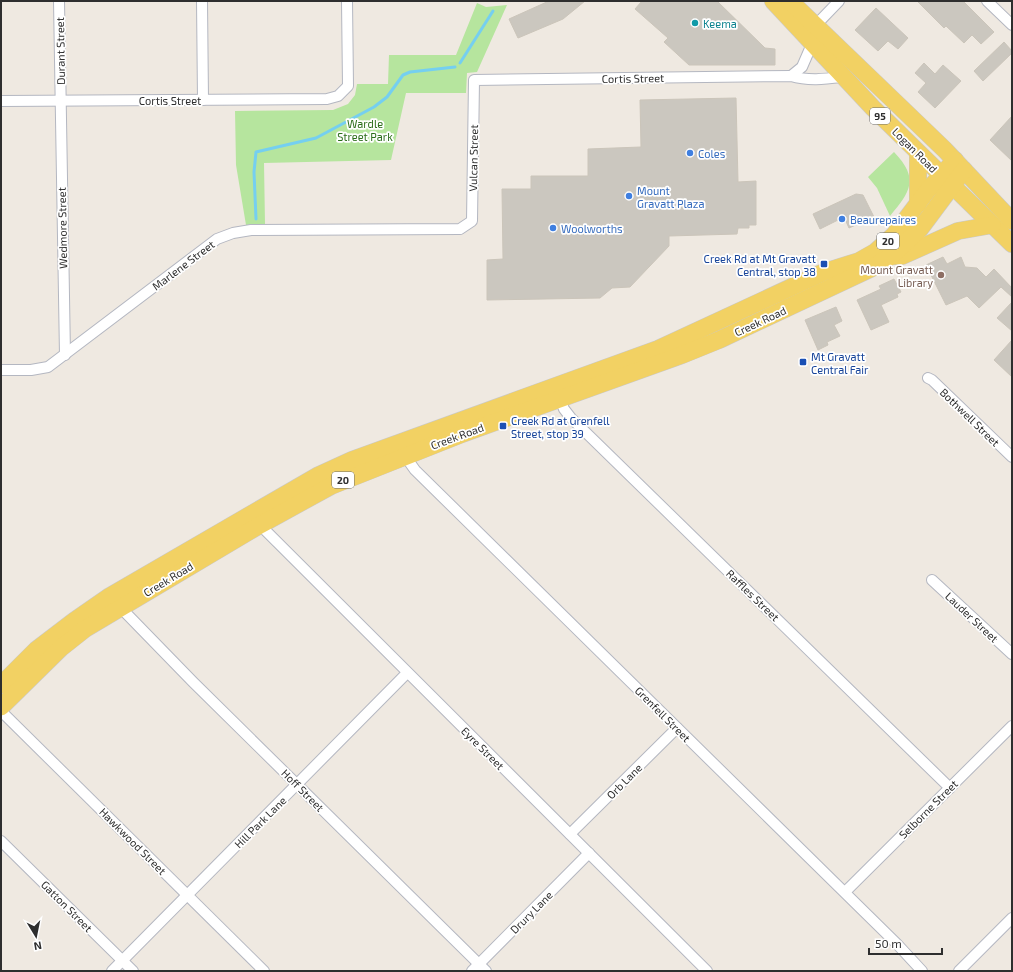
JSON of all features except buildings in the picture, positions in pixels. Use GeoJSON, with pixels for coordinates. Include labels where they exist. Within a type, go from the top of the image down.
{"type":"FeatureCollection","features":[{"type":"Feature","properties":{"kind":"main road","name":"Logan Road"},"geometry":{"type":"LineString","coordinates":[[773,1],[811,35],[875,81],[959,165],[1012,221]]}},
{"type":"Feature","properties":{"kind":"main road","name":"Logan Road"},"geometry":{"type":"LineString","coordinates":[[790,1],[811,35],[843,77],[945,180],[1012,244]]}},
{"type":"Feature","properties":{"kind":"main road"},"geometry":{"type":"LineString","coordinates":[[918,153],[918,204]]}},
{"type":"Feature","properties":{"kind":"main road","name":"Creek Road"},"geometry":{"type":"LineString","coordinates":[[1,685],[36,650],[74,620],[110,596],[317,476],[352,460],[658,349],[824,272],[859,261],[875,252],[894,235],[918,204],[945,180],[959,165]]}},
{"type":"Feature","properties":{"kind":"main road","name":"Creek Road"},"geometry":{"type":"LineString","coordinates":[[1,707],[73,638],[120,607],[260,525],[331,486],[405,456],[657,365],[719,340],[859,275],[891,256],[920,229],[945,180]]}},
{"type":"Feature","properties":{"kind":"main road"},"geometry":{"type":"LineString","coordinates":[[891,256],[902,256],[958,231],[992,225]]}},
{"type":"Feature","properties":{"kind":"street","name":"Durant Street"},"geometry":{"type":"LineString","coordinates":[[59,1],[60,101]]}},
{"type":"Feature","properties":{"kind":"street"},"geometry":{"type":"LineString","coordinates":[[202,1],[203,100]]}},
{"type":"Feature","properties":{"kind":"street","name":"Cortis Street"},"geometry":{"type":"LineString","coordinates":[[1,101],[328,99],[338,96],[348,86],[347,1]]}},
{"type":"Feature","properties":{"kind":"street"},"geometry":{"type":"LineString","coordinates":[[791,76],[804,64],[811,35],[839,1]]}},
{"type":"Feature","properties":{"kind":"street"},"geometry":{"type":"LineString","coordinates":[[987,1],[1012,25]]}},
{"type":"Feature","properties":{"kind":"street","name":"Cortis Street"},"geometry":{"type":"LineString","coordinates":[[474,80],[791,76],[803,80],[843,77]]}},
{"type":"Feature","properties":{"kind":"street","name":"Vulcan Street"},"geometry":{"type":"LineString","coordinates":[[460,229],[472,221],[474,80]]}},
{"type":"Feature","properties":{"kind":"street","name":"Wedmore Street"},"geometry":{"type":"LineString","coordinates":[[60,101],[65,355]]}},
{"type":"Feature","properties":{"kind":"street","name":"Marlene Street"},"geometry":{"type":"LineString","coordinates":[[1,370],[31,370],[48,367],[217,239],[233,233],[251,230],[460,229]]}},
{"type":"Feature","properties":{"kind":"street","name":"Bothwell Street"},"geometry":{"type":"LineString","coordinates":[[928,378],[960,406],[1012,457]]}},
{"type":"Feature","properties":{"kind":"street","name":"Raffles Street"},"geometry":{"type":"LineString","coordinates":[[560,399],[564,409],[571,418],[950,788]]}},
{"type":"Feature","properties":{"kind":"street","name":"Grenfell Street"},"geometry":{"type":"LineString","coordinates":[[405,456],[415,470],[845,892],[922,971]]}},
{"type":"Feature","properties":{"kind":"street","name":"Eyre Street"},"geometry":{"type":"LineString","coordinates":[[260,525],[706,971]]}},
{"type":"Feature","properties":{"kind":"street","name":"Lauder Street"},"geometry":{"type":"LineString","coordinates":[[932,580],[1012,654]]}},
{"type":"Feature","properties":{"kind":"street","name":"Hoff Street"},"geometry":{"type":"LineString","coordinates":[[120,607],[132,621],[297,784],[479,969]]}},
{"type":"Feature","properties":{"kind":"street","name":"Hill Park Lane"},"geometry":{"type":"LineString","coordinates":[[112,971],[407,673]]}},
{"type":"Feature","properties":{"kind":"street","name":"Hawkwood Street"},"geometry":{"type":"LineString","coordinates":[[1,711],[264,971]]}},
{"type":"Feature","properties":{"kind":"street","name":"Selborne Street"},"geometry":{"type":"LineString","coordinates":[[845,892],[1012,726]]}},
{"type":"Feature","properties":{"kind":"street","name":"Orb Lane"},"geometry":{"type":"LineString","coordinates":[[570,834],[677,728]]}},
{"type":"Feature","properties":{"kind":"street","name":"Gatton Street"},"geometry":{"type":"LineString","coordinates":[[1,841],[133,971]]}},
{"type":"Feature","properties":{"kind":"street","name":"Drury Lane"},"geometry":{"type":"LineString","coordinates":[[479,969],[589,853]]}},
{"type":"Feature","properties":{"kind":"street"},"geometry":{"type":"LineString","coordinates":[[959,971],[1012,918]]}},
{"type":"Feature","properties":{"kind":"green space","name":"Wardle Street Park"},"geometry":{"type":"Polygon","coordinates":[[[477,3],[486,7],[507,5],[477,72],[467,73],[466,93],[406,93],[391,160],[264,163],[265,224],[246,225],[236,165],[235,111],[333,110],[348,104],[355,95],[357,84],[388,84],[389,55],[456,55],[477,3]]]}},
{"type":"Feature","properties":{"kind":"green space"},"geometry":{"type":"Polygon","coordinates":[[[894,152],[907,170],[909,185],[903,200],[890,216],[877,188],[868,177],[894,152]]]}},
{"type":"Feature","properties":{"kind":"waterway"},"geometry":{"type":"LineString","coordinates":[[460,63],[493,11]]}},
{"type":"Feature","properties":{"kind":"waterway"},"geometry":{"type":"LineString","coordinates":[[256,219],[254,172],[256,152],[316,138],[374,107],[387,97],[403,75],[410,72],[455,67]]}},
{"type":"Feature","properties":{"kind":"place","name":"Keema"},"geometry":{"type":"Point","coordinates":[695,23]}},
{"type":"Feature","properties":{"kind":"place","name":"Coles"},"geometry":{"type":"Point","coordinates":[690,153]}},
{"type":"Feature","properties":{"kind":"place","name":"Mount Gravatt Plaza"},"geometry":{"type":"Point","coordinates":[629,196]}},
{"type":"Feature","properties":{"kind":"place","name":"Beaurepaires"},"geometry":{"type":"Point","coordinates":[842,219]}},
{"type":"Feature","properties":{"kind":"place","name":"Woolworths"},"geometry":{"type":"Point","coordinates":[553,228]}},
{"type":"Feature","properties":{"kind":"place","name":"Creek Rd at Mt Gravatt Central, stop 38"},"geometry":{"type":"Point","coordinates":[824,264]}},
{"type":"Feature","properties":{"kind":"place","name":"Mount Gravatt Library"},"geometry":{"type":"Point","coordinates":[941,275]}},
{"type":"Feature","properties":{"kind":"place","name":"Mt Gravatt Central Fair"},"geometry":{"type":"Point","coordinates":[803,362]}},
{"type":"Feature","properties":{"kind":"place","name":"Creek Rd at Grenfell Street, stop 39"},"geometry":{"type":"Point","coordinates":[503,426]}}]}
